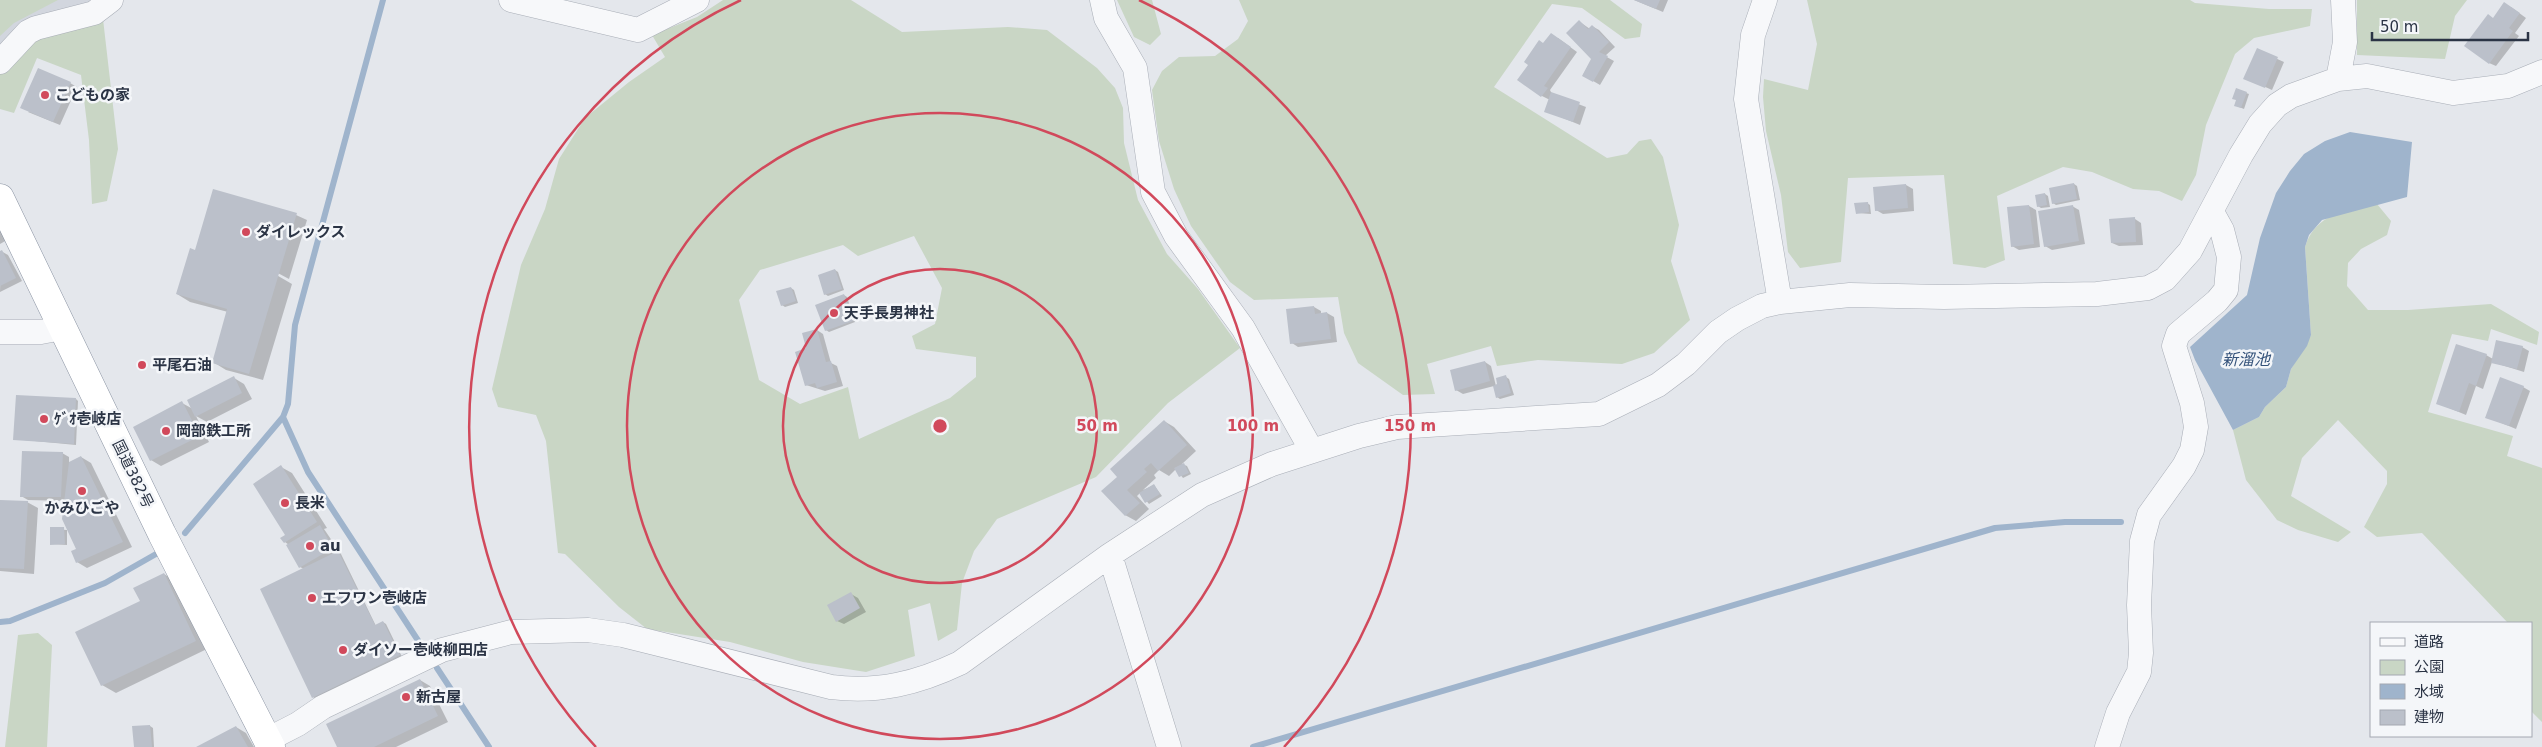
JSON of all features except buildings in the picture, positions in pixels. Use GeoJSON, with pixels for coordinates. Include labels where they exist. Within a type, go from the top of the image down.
{"type":"FeatureCollection","features":[{"type":"Feature","properties":{"kind":"highway","name":"国道382号"},"geometry":{"type":"LineString","coordinates":[[0,198],[162,534],[269,744]]}},
{"type":"Feature","properties":{"kind":"street"},"geometry":{"type":"LineString","coordinates":[[0,62],[28,32],[36,28],[94,14],[111,0]]}},
{"type":"Feature","properties":{"kind":"street"},"geometry":{"type":"LineString","coordinates":[[511,0],[638,30],[697,0]]}},
{"type":"Feature","properties":{"kind":"street"},"geometry":{"type":"LineString","coordinates":[[1102,0],[1106,18],[1135,68],[1153,192],[1176,236],[1243,328],[1312,450]]}},
{"type":"Feature","properties":{"kind":"street"},"geometry":{"type":"LineString","coordinates":[[1764,0],[1753,35],[1746,99],[1780,302]]}},
{"type":"Feature","properties":{"kind":"street"},"geometry":{"type":"LineString","coordinates":[[2338,79],[2345,42],[2343,0]]}},
{"type":"Feature","properties":{"kind":"street"},"geometry":{"type":"LineString","coordinates":[[269,744],[323,707],[418,660],[450,648],[511,632],[588,630],[623,635],[831,687],[853,690],[895,687],[932,676],[960,663],[1110,555],[1202,495],[1272,464],[1312,450],[1398,427],[1599,414],[1658,385],[1686,364],[1718,332],[1737,319],[1762,306],[1780,302],[1850,295],[2097,294],[2148,288],[2164,279],[2190,251],[2260,124],[2277,106],[2291,96],[2338,79],[2367,76],[2453,93],[2508,86],[2542,72]]}},
{"type":"Feature","properties":{"kind":"street"},"geometry":{"type":"LineString","coordinates":[[2107,747],[2118,713],[2139,672],[2141,653],[2139,605],[2144,532],[2149,515],[2184,466],[2192,450],[2196,427],[2192,403],[2174,346],[2178,334],[2217,301],[2226,290],[2229,257],[2222,230],[2212,212]]}},
{"type":"Feature","properties":{"kind":"street"},"geometry":{"type":"LineString","coordinates":[[0,332],[41,332],[62,328]]}},
{"type":"Feature","properties":{"kind":"street"},"geometry":{"type":"LineString","coordinates":[[1110,555],[1169,747]]}},
{"type":"Feature","properties":{"kind":"shaded area"},"geometry":{"type":"Polygon","coordinates":[[[0,0],[98,0],[0,48],[0,0]]]}},
{"type":"Feature","properties":{"kind":"green space"},"geometry":{"type":"Polygon","coordinates":[[[0,0],[58,0],[14,23],[0,36],[0,0]]]}},
{"type":"Feature","properties":{"kind":"green space"},"geometry":{"type":"Polygon","coordinates":[[[723,0],[851,0],[902,32],[1008,27],[1047,30],[1097,68],[1115,88],[1123,108],[1124,143],[1138,200],[1167,254],[1198,289],[1240,348],[1168,403],[1096,477],[997,519],[974,551],[962,583],[957,630],[938,641],[930,603],[908,610],[915,656],[866,672],[803,662],[730,642],[647,629],[619,607],[565,554],[558,553],[546,441],[536,415],[498,407],[492,389],[521,265],[545,209],[559,159],[585,118],[629,82],[665,57],[652,35],[697,17],[723,0]],[[914,236],[858,256],[843,245],[760,270],[739,300],[759,380],[800,404],[848,387],[859,439],[950,398],[976,377],[976,357],[916,349],[912,336],[935,324],[942,288],[914,236]]]}},
{"type":"Feature","properties":{"kind":"green space"},"geometry":{"type":"Polygon","coordinates":[[[1117,0],[1152,0],[1161,34],[1150,45],[1134,37],[1117,0]]]}},
{"type":"Feature","properties":{"kind":"green space"},"geometry":{"type":"Polygon","coordinates":[[[1239,0],[1610,0],[1642,24],[1640,37],[1625,39],[1582,8],[1552,4],[1494,87],[1607,158],[1627,154],[1639,141],[1651,139],[1663,157],[1679,225],[1671,261],[1690,320],[1654,353],[1622,364],[1538,360],[1497,366],[1491,346],[1427,364],[1435,394],[1403,395],[1358,363],[1344,333],[1338,297],[1254,300],[1230,282],[1191,226],[1174,189],[1159,141],[1152,90],[1162,71],[1179,57],[1215,56],[1238,39],[1248,21],[1239,0]]]}},
{"type":"Feature","properties":{"kind":"green space"},"geometry":{"type":"Polygon","coordinates":[[[1807,0],[2190,0],[2195,3],[2269,9],[2312,9],[2310,26],[2254,38],[2235,54],[2206,125],[2196,175],[2182,201],[2159,191],[2133,189],[2092,172],[2063,167],[1997,196],[2005,260],[1985,268],[1953,264],[1944,175],[1848,178],[1841,262],[1800,268],[1788,252],[1781,195],[1766,131],[1763,97],[1764,79],[1808,90],[1817,44],[1807,0]]]}},
{"type":"Feature","properties":{"kind":"green space"},"geometry":{"type":"Polygon","coordinates":[[[2357,0],[2467,0],[2455,16],[2445,59],[2357,55],[2357,0]]]}},
{"type":"Feature","properties":{"kind":"green space"},"geometry":{"type":"Polygon","coordinates":[[[103,19],[118,149],[107,201],[92,204],[89,140],[81,75],[37,58],[14,113],[0,109],[0,74],[35,38],[103,19]]]}},
{"type":"Feature","properties":{"kind":"green space"},"geometry":{"type":"Polygon","coordinates":[[[2377,204],[2391,221],[2387,235],[2361,249],[2348,263],[2347,286],[2368,310],[2408,310],[2491,304],[2539,332],[2537,345],[2491,329],[2488,341],[2452,334],[2428,412],[2513,436],[2507,456],[2542,468],[2542,722],[2532,712],[2532,622],[2507,622],[2422,533],[2377,537],[2364,527],[2387,484],[2387,471],[2338,420],[2302,458],[2291,496],[2351,532],[2338,542],[2298,530],[2277,520],[2246,480],[2233,430],[2259,417],[2265,407],[2286,387],[2291,369],[2311,335],[2305,247],[2310,235],[2324,220],[2343,212],[2377,204]]]}},
{"type":"Feature","properties":{"kind":"green space"},"geometry":{"type":"Polygon","coordinates":[[[38,633],[52,645],[47,747],[5,747],[18,635],[38,633]]]}},
{"type":"Feature","properties":{"kind":"water","name":"新溜池"},"geometry":{"type":"Polygon","coordinates":[[[2350,132],[2412,142],[2407,197],[2322,220],[2309,235],[2305,247],[2311,335],[2307,346],[2291,369],[2286,387],[2265,407],[2259,417],[2233,430],[2195,360],[2190,347],[2247,295],[2260,238],[2276,193],[2290,171],[2304,154],[2325,141],[2350,132]]]}},
{"type":"Feature","properties":{"kind":"waterway"},"geometry":{"type":"LineString","coordinates":[[185,533],[283,417],[288,404],[295,325],[383,0]]}},
{"type":"Feature","properties":{"kind":"waterway"},"geometry":{"type":"LineString","coordinates":[[283,417],[308,472],[419,642]]}},
{"type":"Feature","properties":{"kind":"waterway"},"geometry":{"type":"LineString","coordinates":[[1253,747],[1995,528],[2065,522],[2121,522]]}},
{"type":"Feature","properties":{"kind":"waterway"},"geometry":{"type":"LineString","coordinates":[[0,622],[10,621],[105,583],[156,554]]}},
{"type":"Feature","properties":{"kind":"waterway"},"geometry":{"type":"LineString","coordinates":[[437,668],[489,747]]}},
{"type":"Feature","properties":{"kind":"place","name":"こどもの家"},"geometry":{"type":"Point","coordinates":[45,95]}},
{"type":"Feature","properties":{"kind":"place","name":"ダイレックス"},"geometry":{"type":"Point","coordinates":[246,232]}},
{"type":"Feature","properties":{"kind":"place","name":"天手長男神社"},"geometry":{"type":"Point","coordinates":[834,313]}},
{"type":"Feature","properties":{"kind":"place","name":"平尾石油"},"geometry":{"type":"Point","coordinates":[142,365]}},
{"type":"Feature","properties":{"kind":"place","name":"ｹﾞｵ壱岐店"},"geometry":{"type":"Point","coordinates":[44,419]}},
{"type":"Feature","properties":{"kind":"place","name":"岡部鉄工所"},"geometry":{"type":"Point","coordinates":[166,431]}},
{"type":"Feature","properties":{"kind":"place","name":"かみひごや"},"geometry":{"type":"Point","coordinates":[82,491]}},
{"type":"Feature","properties":{"kind":"place","name":"長米"},"geometry":{"type":"Point","coordinates":[285,503]}},
{"type":"Feature","properties":{"kind":"place","name":"au"},"geometry":{"type":"Point","coordinates":[310,546]}},
{"type":"Feature","properties":{"kind":"place","name":"エフワン壱岐店"},"geometry":{"type":"Point","coordinates":[312,598]}},
{"type":"Feature","properties":{"kind":"place","name":"ダイソー壱岐柳田店"},"geometry":{"type":"Point","coordinates":[343,650]}},
{"type":"Feature","properties":{"kind":"place","name":"新古屋"},"geometry":{"type":"Point","coordinates":[406,697]}}]}
